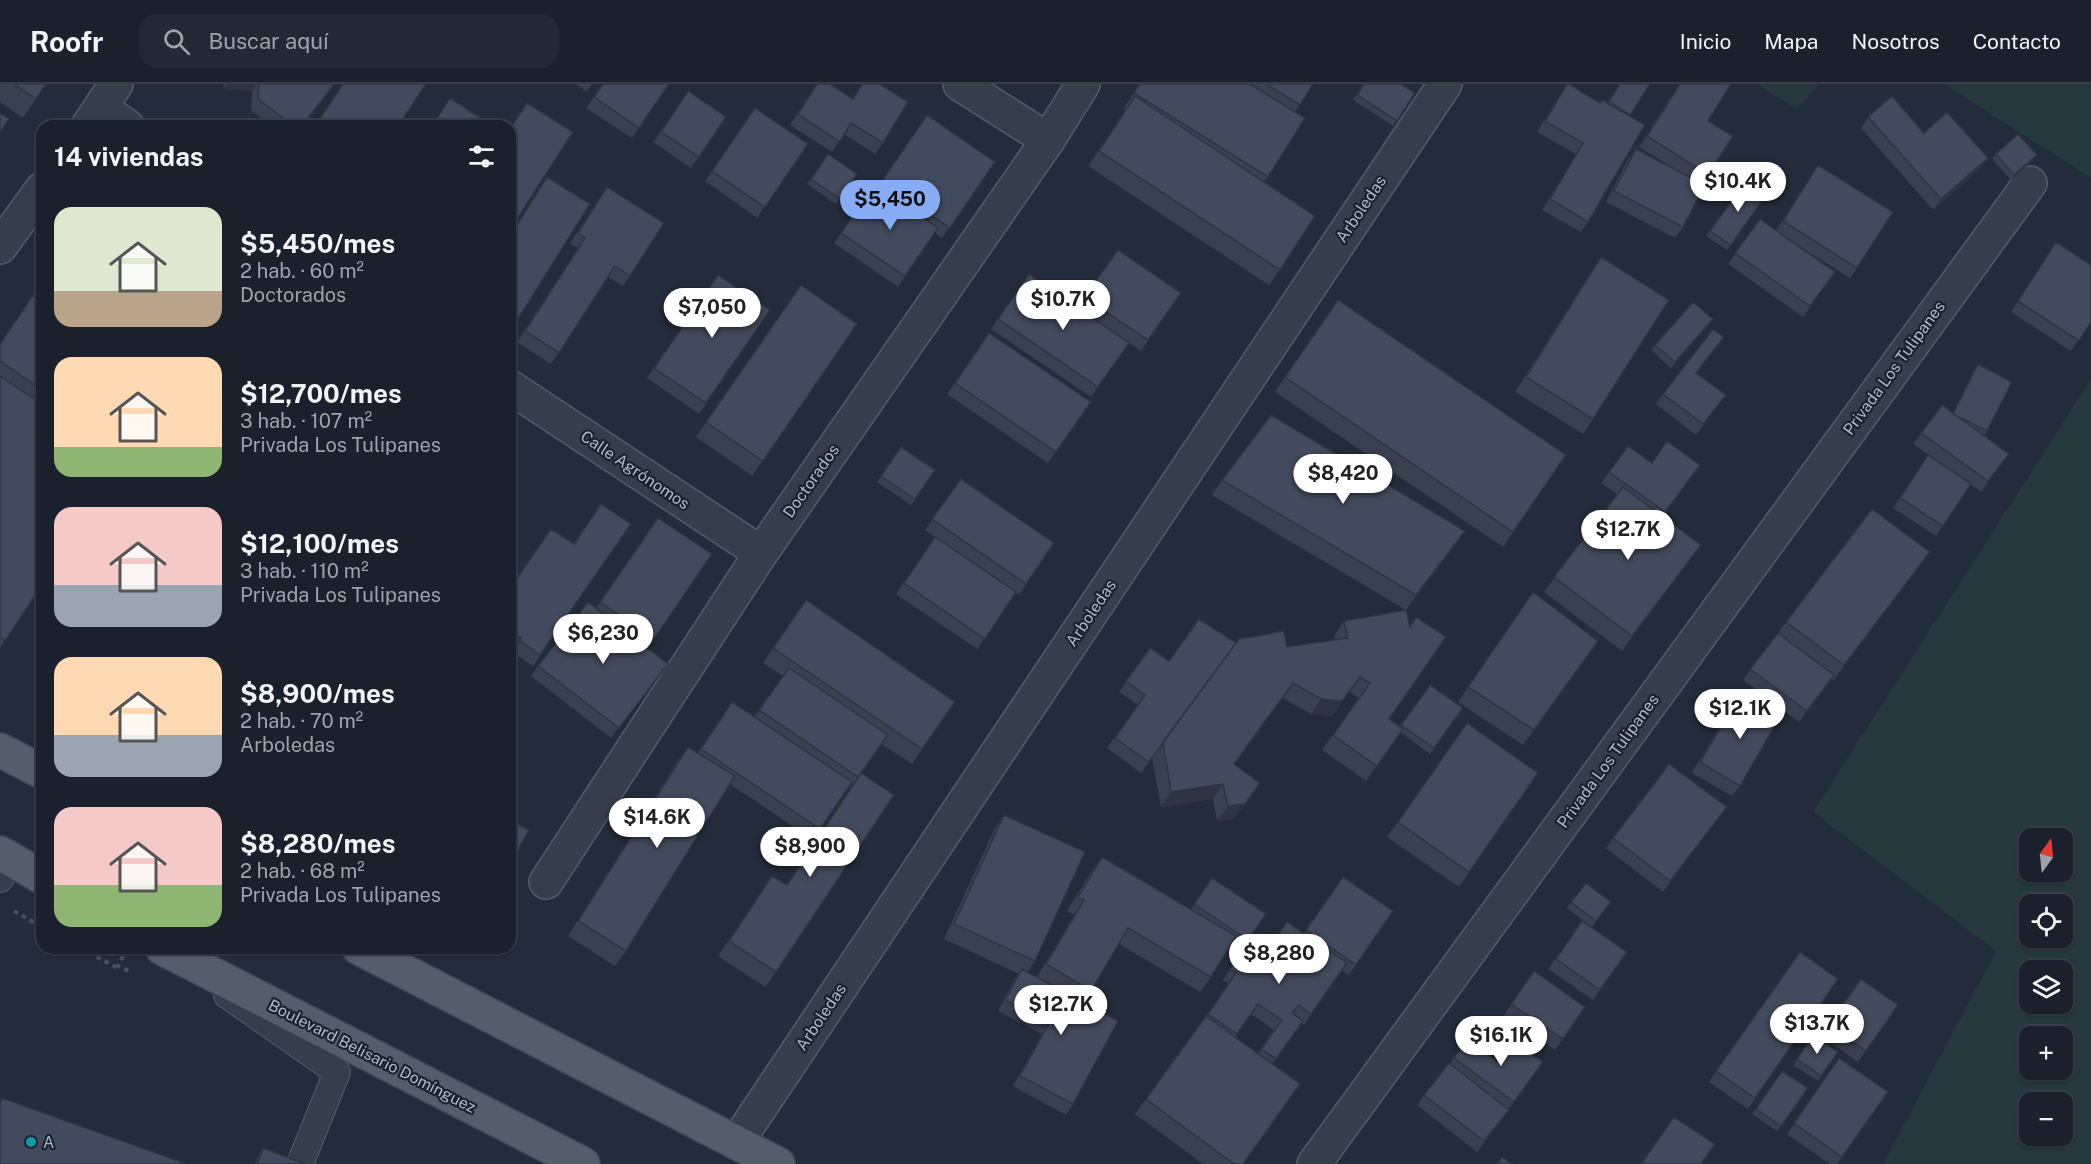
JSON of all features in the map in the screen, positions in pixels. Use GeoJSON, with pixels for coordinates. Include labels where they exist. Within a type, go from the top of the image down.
{"type":"FeatureCollection","features":[{"type":"Feature","properties":{"kind":"main road"},"geometry":{"type":"LineString","coordinates":[[0,750],[36,769]]}},
{"type":"Feature","properties":{"kind":"main road"},"geometry":{"type":"LineString","coordinates":[[4,864],[36,876]]}},
{"type":"Feature","properties":{"kind":"main road","name":"Boulevard Belisario Domínguez"},"geometry":{"type":"LineString","coordinates":[[174,954],[583,1164]]}},
{"type":"Feature","properties":{"kind":"main road"},"geometry":{"type":"LineString","coordinates":[[371,954],[778,1164]]}},
{"type":"Feature","properties":{"kind":"street"},"geometry":{"type":"LineString","coordinates":[[960,84],[1048,140]]}},
{"type":"Feature","properties":{"kind":"street","name":"Doctorados"},"geometry":{"type":"LineString","coordinates":[[546,882],[761,553],[1048,140],[1083,84]]}},
{"type":"Feature","properties":{"kind":"street","name":"Arboledas"},"geometry":{"type":"LineString","coordinates":[[737,1142],[1445,84]]}},
{"type":"Feature","properties":{"kind":"street","name":"Privada Los Tulipanes"},"geometry":{"type":"LineString","coordinates":[[1314,1164],[2030,183]]}},
{"type":"Feature","properties":{"kind":"street"},"geometry":{"type":"LineString","coordinates":[[0,248],[36,197]]}},
{"type":"Feature","properties":{"kind":"street","name":"Calle Agrónomos"},"geometry":{"type":"LineString","coordinates":[[516,391],[761,553]]}},
{"type":"Feature","properties":{"kind":"lane"},"geometry":{"type":"LineString","coordinates":[[170,954],[337,1072],[300,1164]]}},
{"type":"Feature","properties":{"kind":"path"},"geometry":{"type":"LineString","coordinates":[[10,910],[36,924]]}},
{"type":"Feature","properties":{"kind":"path"},"geometry":{"type":"LineString","coordinates":[[92,954],[133,976]]}},
{"type":"Feature","properties":{"kind":"green space"},"geometry":{"type":"Polygon","coordinates":[[[1757,84],[1819,84],[1797,109],[1757,84]]]}},
{"type":"Feature","properties":{"kind":"green space"},"geometry":{"type":"Polygon","coordinates":[[[1944,84],[2091,84],[2091,178],[1944,84]]]}},
{"type":"Feature","properties":{"kind":"green space"},"geometry":{"type":"Polygon","coordinates":[[[2091,379],[2091,1164],[1883,1164],[1996,951],[1813,812],[2091,379]]]}},
{"type":"Feature","properties":{"kind":"building"},"geometry":{"type":"Polygon","coordinates":[[[14,84],[46,84],[36,99],[14,84]]]}},
{"type":"Feature","properties":{"kind":"building"},"geometry":{"type":"Polygon","coordinates":[[[259,84],[334,84],[307,120],[286,120],[258,99],[259,84]]]}},
{"type":"Feature","properties":{"kind":"building"},"geometry":{"type":"Polygon","coordinates":[[[343,84],[426,84],[402,120],[319,120],[343,84]]]}},
{"type":"Feature","properties":{"kind":"building"},"geometry":{"type":"Polygon","coordinates":[[[603,84],[669,84],[639,128],[594,97],[603,84]]]}},
{"type":"Feature","properties":{"kind":"building"},"geometry":{"type":"Polygon","coordinates":[[[817,84],[830,84],[853,99],[862,84],[880,84],[908,102],[883,143],[851,123],[840,142],[798,114],[817,84]]]}},
{"type":"Feature","properties":{"kind":"building"},"geometry":{"type":"Polygon","coordinates":[[[1140,84],[1250,84],[1305,118],[1268,177],[1134,93],[1140,84]]]}},
{"type":"Feature","properties":{"kind":"building"},"geometry":{"type":"Polygon","coordinates":[[[1266,84],[1313,84],[1300,105],[1266,84]]]}},
{"type":"Feature","properties":{"kind":"building"},"geometry":{"type":"Polygon","coordinates":[[[1364,84],[1401,84],[1415,93],[1397,121],[1357,95],[1364,84]]]}},
{"type":"Feature","properties":{"kind":"building"},"geometry":{"type":"Polygon","coordinates":[[[1567,84],[1600,103],[1602,100],[1645,125],[1588,222],[1550,199],[1583,143],[1545,121],[1567,84]]]}},
{"type":"Feature","properties":{"kind":"building"},"geometry":{"type":"Polygon","coordinates":[[[1620,84],[1650,84],[1630,115],[1609,101],[1620,84]]]}},
{"type":"Feature","properties":{"kind":"building"},"geometry":{"type":"Polygon","coordinates":[[[1680,84],[1731,84],[1708,121],[1733,136],[1708,175],[1647,136],[1680,84]]]}},
{"type":"Feature","properties":{"kind":"building"},"geometry":{"type":"Polygon","coordinates":[[[688,91],[726,117],[699,157],[661,132],[688,91]]]}},
{"type":"Feature","properties":{"kind":"building"},"geometry":{"type":"Polygon","coordinates":[[[1135,96],[1315,216],[1280,270],[1099,151],[1135,96]]]}},
{"type":"Feature","properties":{"kind":"building"},"geometry":{"type":"Polygon","coordinates":[[[1892,96],[1924,133],[1947,112],[1988,158],[1941,199],[1868,117],[1892,96]]]}},
{"type":"Feature","properties":{"kind":"building"},"geometry":{"type":"Polygon","coordinates":[[[450,98],[484,120],[436,120],[450,98]]]}},
{"type":"Feature","properties":{"kind":"building"},"geometry":{"type":"Polygon","coordinates":[[[527,103],[573,132],[516,221],[516,120],[527,103]]]}},
{"type":"Feature","properties":{"kind":"building"},"geometry":{"type":"Polygon","coordinates":[[[755,108],[808,144],[765,207],[712,171],[755,108]]]}},
{"type":"Feature","properties":{"kind":"building"},"geometry":{"type":"Polygon","coordinates":[[[0,113],[9,119],[0,132],[0,113]]]}},
{"type":"Feature","properties":{"kind":"building"},"geometry":{"type":"Polygon","coordinates":[[[927,115],[995,162],[950,228],[882,181],[927,115]]]}},
{"type":"Feature","properties":{"kind":"building"},"geometry":{"type":"Polygon","coordinates":[[[2018,134],[2037,155],[2014,175],[1996,154],[2018,134]]]}},
{"type":"Feature","properties":{"kind":"building"},"geometry":{"type":"Polygon","coordinates":[[[1636,149],[1705,185],[1683,227],[1614,191],[1636,149]]]}},
{"type":"Feature","properties":{"kind":"building"},"geometry":{"type":"Polygon","coordinates":[[[828,154],[857,174],[840,199],[811,179],[828,154]]]}},
{"type":"Feature","properties":{"kind":"building"},"geometry":{"type":"Polygon","coordinates":[[[1818,165],[1893,212],[1857,268],[1783,221],[1818,165]]]}},
{"type":"Feature","properties":{"kind":"building"},"geometry":{"type":"Polygon","coordinates":[[[547,177],[590,204],[516,322],[516,226],[547,177]]]}},
{"type":"Feature","properties":{"kind":"building"},"geometry":{"type":"Polygon","coordinates":[[[1746,181],[1766,195],[1731,245],[1710,231],[1746,181]]]}},
{"type":"Feature","properties":{"kind":"building"},"geometry":{"type":"Polygon","coordinates":[[[875,185],[938,228],[905,276],[841,233],[875,185]]]}},
{"type":"Feature","properties":{"kind":"building"},"geometry":{"type":"Polygon","coordinates":[[[607,187],[664,223],[630,276],[615,266],[559,353],[525,331],[585,238],[578,233],[607,187]]]}},
{"type":"Feature","properties":{"kind":"building"},"geometry":{"type":"Polygon","coordinates":[[[1760,219],[1835,272],[1810,306],[1735,253],[1760,219]]]}},
{"type":"Feature","properties":{"kind":"building"},"geometry":{"type":"Polygon","coordinates":[[[2056,242],[2091,265],[2091,322],[2079,341],[2018,301],[2056,242]]]}},
{"type":"Feature","properties":{"kind":"building"},"geometry":{"type":"Polygon","coordinates":[[[1118,250],[1181,293],[1148,340],[1084,297],[1118,250]]]}},
{"type":"Feature","properties":{"kind":"building"},"geometry":{"type":"Polygon","coordinates":[[[1601,257],[1669,300],[1593,419],[1526,377],[1601,257]]]}},
{"type":"Feature","properties":{"kind":"building"},"geometry":{"type":"Polygon","coordinates":[[[1029,274],[1129,343],[1098,387],[998,319],[1029,274]]]}},
{"type":"Feature","properties":{"kind":"building"},"geometry":{"type":"Polygon","coordinates":[[[718,275],[770,310],[706,403],[654,368],[718,275]]]}},
{"type":"Feature","properties":{"kind":"building"},"geometry":{"type":"Polygon","coordinates":[[[801,285],[857,324],[763,461],[706,422],[801,285]]]}},
{"type":"Feature","properties":{"kind":"building"},"geometry":{"type":"Polygon","coordinates":[[[36,291],[36,386],[0,361],[0,344],[36,291]]]}},
{"type":"Feature","properties":{"kind":"building"},"geometry":{"type":"Polygon","coordinates":[[[1338,300],[1566,455],[1513,532],[1285,377],[1338,300]]]}},
{"type":"Feature","properties":{"kind":"building"},"geometry":{"type":"Polygon","coordinates":[[[1693,302],[1713,319],[1675,362],[1655,345],[1693,302]]]}},
{"type":"Feature","properties":{"kind":"building"},"geometry":{"type":"Polygon","coordinates":[[[1713,329],[1724,337],[1696,373],[1726,395],[1703,424],[1663,394],[1713,329]]]}},
{"type":"Feature","properties":{"kind":"building"},"geometry":{"type":"Polygon","coordinates":[[[989,333],[1091,402],[1056,452],[955,383],[989,333]]]}},
{"type":"Feature","properties":{"kind":"building"},"geometry":{"type":"Polygon","coordinates":[[[1978,364],[2012,382],[1987,431],[1953,414],[1978,364]]]}},
{"type":"Feature","properties":{"kind":"building"},"geometry":{"type":"Polygon","coordinates":[[[0,376],[36,400],[36,594],[5,641],[0,637],[0,376]]]}},
{"type":"Feature","properties":{"kind":"building"},"geometry":{"type":"Polygon","coordinates":[[[1942,405],[2009,454],[1988,481],[1921,433],[1942,405]]]}},
{"type":"Feature","properties":{"kind":"building"},"geometry":{"type":"Polygon","coordinates":[[[1271,415],[1465,531],[1416,595],[1222,480],[1271,415]]]}},
{"type":"Feature","properties":{"kind":"building"},"geometry":{"type":"Polygon","coordinates":[[[1667,441],[1700,465],[1665,512],[1609,472],[1628,446],[1652,463],[1667,441]]]}},
{"type":"Feature","properties":{"kind":"building"},"geometry":{"type":"Polygon","coordinates":[[[901,447],[935,470],[915,499],[881,476],[901,447]]]}},
{"type":"Feature","properties":{"kind":"building"},"geometry":{"type":"Polygon","coordinates":[[[1928,455],[1971,484],[1943,526],[1900,498],[1928,455]]]}},
{"type":"Feature","properties":{"kind":"building"},"geometry":{"type":"Polygon","coordinates":[[[961,479],[1054,543],[1026,584],[932,519],[961,479]]]}},
{"type":"Feature","properties":{"kind":"building"},"geometry":{"type":"Polygon","coordinates":[[[1623,487],[1701,545],[1632,636],[1554,577],[1623,487]]]}},
{"type":"Feature","properties":{"kind":"building"},"geometry":{"type":"Polygon","coordinates":[[[601,504],[631,524],[540,655],[519,640],[521,638],[516,635],[516,579],[551,529],[574,544],[601,504]]]}},
{"type":"Feature","properties":{"kind":"building"},"geometry":{"type":"Polygon","coordinates":[[[1872,509],[1930,552],[1844,665],[1786,622],[1872,509]]]}},
{"type":"Feature","properties":{"kind":"building"},"geometry":{"type":"Polygon","coordinates":[[[658,518],[712,554],[654,639],[600,602],[658,518]]]}},
{"type":"Feature","properties":{"kind":"building"},"geometry":{"type":"Polygon","coordinates":[[[935,537],[1016,592],[985,639],[904,583],[935,537]]]}},
{"type":"Feature","properties":{"kind":"building"},"geometry":{"type":"Polygon","coordinates":[[[1533,592],[1598,641],[1534,730],[1468,687],[1533,592]]]}},
{"type":"Feature","properties":{"kind":"building"},"geometry":{"type":"Polygon","coordinates":[[[806,600],[955,702],[922,749],[773,648],[806,600]]]}},
{"type":"Feature","properties":{"kind":"building"},"geometry":{"type":"Polygon","coordinates":[[[588,602],[668,664],[619,728],[538,666],[588,602]]]}},
{"type":"Feature","properties":{"kind":"building"},"geometry":{"type":"Polygon","coordinates":[[[1406,610],[1410,627],[1416,617],[1446,637],[1389,719],[1403,729],[1377,766],[1333,735],[1370,683],[1360,677],[1342,701],[1321,699],[1293,683],[1234,764],[1260,783],[1245,804],[1228,806],[1223,784],[1171,792],[1163,742],[1239,639],[1284,631],[1287,647],[1348,638],[1344,621],[1406,610]]]}},
{"type":"Feature","properties":{"kind":"building"},"geometry":{"type":"Polygon","coordinates":[[[1199,619],[1236,643],[1149,762],[1115,738],[1145,695],[1126,681],[1150,648],[1169,661],[1199,619]]]}},
{"type":"Feature","properties":{"kind":"building"},"geometry":{"type":"Polygon","coordinates":[[[1778,633],[1834,675],[1807,711],[1750,669],[1778,633]]]}},
{"type":"Feature","properties":{"kind":"building"},"geometry":{"type":"Polygon","coordinates":[[[516,635],[521,638],[516,646],[516,635]]]}},
{"type":"Feature","properties":{"kind":"building"},"geometry":{"type":"Polygon","coordinates":[[[789,668],[888,735],[858,777],[759,710],[789,668]]]}},
{"type":"Feature","properties":{"kind":"building"},"geometry":{"type":"Polygon","coordinates":[[[1430,685],[1463,708],[1434,748],[1401,725],[1430,685]]]}},
{"type":"Feature","properties":{"kind":"building"},"geometry":{"type":"Polygon","coordinates":[[[1740,694],[1780,717],[1740,786],[1700,762],[1740,694]]]}},
{"type":"Feature","properties":{"kind":"building"},"geometry":{"type":"Polygon","coordinates":[[[732,702],[852,782],[820,829],[701,749],[732,702]]]}},
{"type":"Feature","properties":{"kind":"building"},"geometry":{"type":"Polygon","coordinates":[[[1467,723],[1538,773],[1469,872],[1398,822],[1467,723]]]}},
{"type":"Feature","properties":{"kind":"building"},"geometry":{"type":"Polygon","coordinates":[[[688,747],[735,776],[626,951],[578,921],[688,747]]]}},
{"type":"Feature","properties":{"kind":"building"},"geometry":{"type":"Polygon","coordinates":[[[1669,764],[1727,807],[1670,881],[1613,838],[1669,764]]]}},
{"type":"Feature","properties":{"kind":"building"},"geometry":{"type":"Polygon","coordinates":[[[861,773],[894,795],[776,972],[729,941],[772,876],[787,885],[861,773]]]}},
{"type":"Feature","properties":{"kind":"building"},"geometry":{"type":"Polygon","coordinates":[[[1004,815],[1085,852],[1035,961],[954,924],[1004,815]]]}},
{"type":"Feature","properties":{"kind":"building"},"geometry":{"type":"Polygon","coordinates":[[[516,823],[529,830],[516,853],[516,823]]]}},
{"type":"Feature","properties":{"kind":"building"},"geometry":{"type":"Polygon","coordinates":[[[1102,857],[1236,936],[1211,977],[1128,928],[1091,991],[1046,964],[1084,900],[1078,897],[1102,857]]]}},
{"type":"Feature","properties":{"kind":"building"},"geometry":{"type":"Polygon","coordinates":[[[1343,877],[1393,911],[1356,965],[1306,930],[1343,877]]]}},
{"type":"Feature","properties":{"kind":"building"},"geometry":{"type":"Polygon","coordinates":[[[1212,878],[1266,914],[1248,940],[1194,904],[1212,878]]]}},
{"type":"Feature","properties":{"kind":"building"},"geometry":{"type":"Polygon","coordinates":[[[1586,883],[1611,902],[1596,921],[1571,902],[1586,883]]]}},
{"type":"Feature","properties":{"kind":"building"},"geometry":{"type":"Polygon","coordinates":[[[1582,921],[1627,952],[1600,990],[1556,959],[1582,921]]]}},
{"type":"Feature","properties":{"kind":"building"},"geometry":{"type":"Polygon","coordinates":[[[1287,922],[1347,963],[1311,1014],[1299,1005],[1292,1013],[1303,1021],[1276,1059],[1261,1049],[1282,1020],[1258,1004],[1237,1034],[1208,1014],[1236,973],[1230,969],[1244,949],[1261,960],[1287,922]]]}},
{"type":"Feature","properties":{"kind":"building"},"geometry":{"type":"Polygon","coordinates":[[[1800,952],[1838,979],[1755,1098],[1716,1071],[1800,952]]]}},
{"type":"Feature","properties":{"kind":"building"},"geometry":{"type":"Polygon","coordinates":[[[1022,969],[1118,1021],[1073,1104],[1020,1076],[1049,1023],[1005,1000],[1022,969]]]}},
{"type":"Feature","properties":{"kind":"building"},"geometry":{"type":"Polygon","coordinates":[[[1534,971],[1585,1007],[1563,1039],[1511,1004],[1534,971]]]}},
{"type":"Feature","properties":{"kind":"building"},"geometry":{"type":"Polygon","coordinates":[[[1861,979],[1898,1005],[1866,1051],[1828,1025],[1861,979]]]}},
{"type":"Feature","properties":{"kind":"building"},"geometry":{"type":"Polygon","coordinates":[[[1206,1016],[1300,1084],[1243,1164],[1234,1164],[1146,1099],[1206,1016]]]}},
{"type":"Feature","properties":{"kind":"building"},"geometry":{"type":"Polygon","coordinates":[[[1813,1035],[1838,1052],[1821,1076],[1797,1059],[1813,1035]]]}},
{"type":"Feature","properties":{"kind":"building"},"geometry":{"type":"Polygon","coordinates":[[[1467,1039],[1497,1061],[1512,1040],[1543,1062],[1514,1102],[1454,1058],[1467,1039]]]}},
{"type":"Feature","properties":{"kind":"building"},"geometry":{"type":"Polygon","coordinates":[[[1839,1058],[1888,1092],[1842,1157],[1794,1123],[1839,1058]]]}},
{"type":"Feature","properties":{"kind":"building"},"geometry":{"type":"Polygon","coordinates":[[[1449,1063],[1509,1110],[1484,1141],[1424,1095],[1449,1063]]]}},
{"type":"Feature","properties":{"kind":"building"},"geometry":{"type":"Polygon","coordinates":[[[1782,1071],[1808,1088],[1781,1126],[1756,1109],[1782,1071]]]}},
{"type":"Feature","properties":{"kind":"building"},"geometry":{"type":"Polygon","coordinates":[[[2,1098],[187,1164],[0,1164],[0,1104],[2,1098]]]}},
{"type":"Feature","properties":{"kind":"building"},"geometry":{"type":"Polygon","coordinates":[[[1674,1117],[1715,1144],[1701,1164],[1641,1164],[1674,1117]]]}},
{"type":"Feature","properties":{"kind":"building"},"geometry":{"type":"Polygon","coordinates":[[[263,1148],[305,1164],[257,1164],[263,1148]]]}},
{"type":"Feature","properties":{"kind":"building"},"geometry":{"type":"Polygon","coordinates":[[[1502,1157],[1512,1164],[1497,1164],[1502,1157]]]}},
{"type":"Feature","properties":{"kind":"place","name":"A"},"geometry":{"type":"Point","coordinates":[31,1142]}}]}
